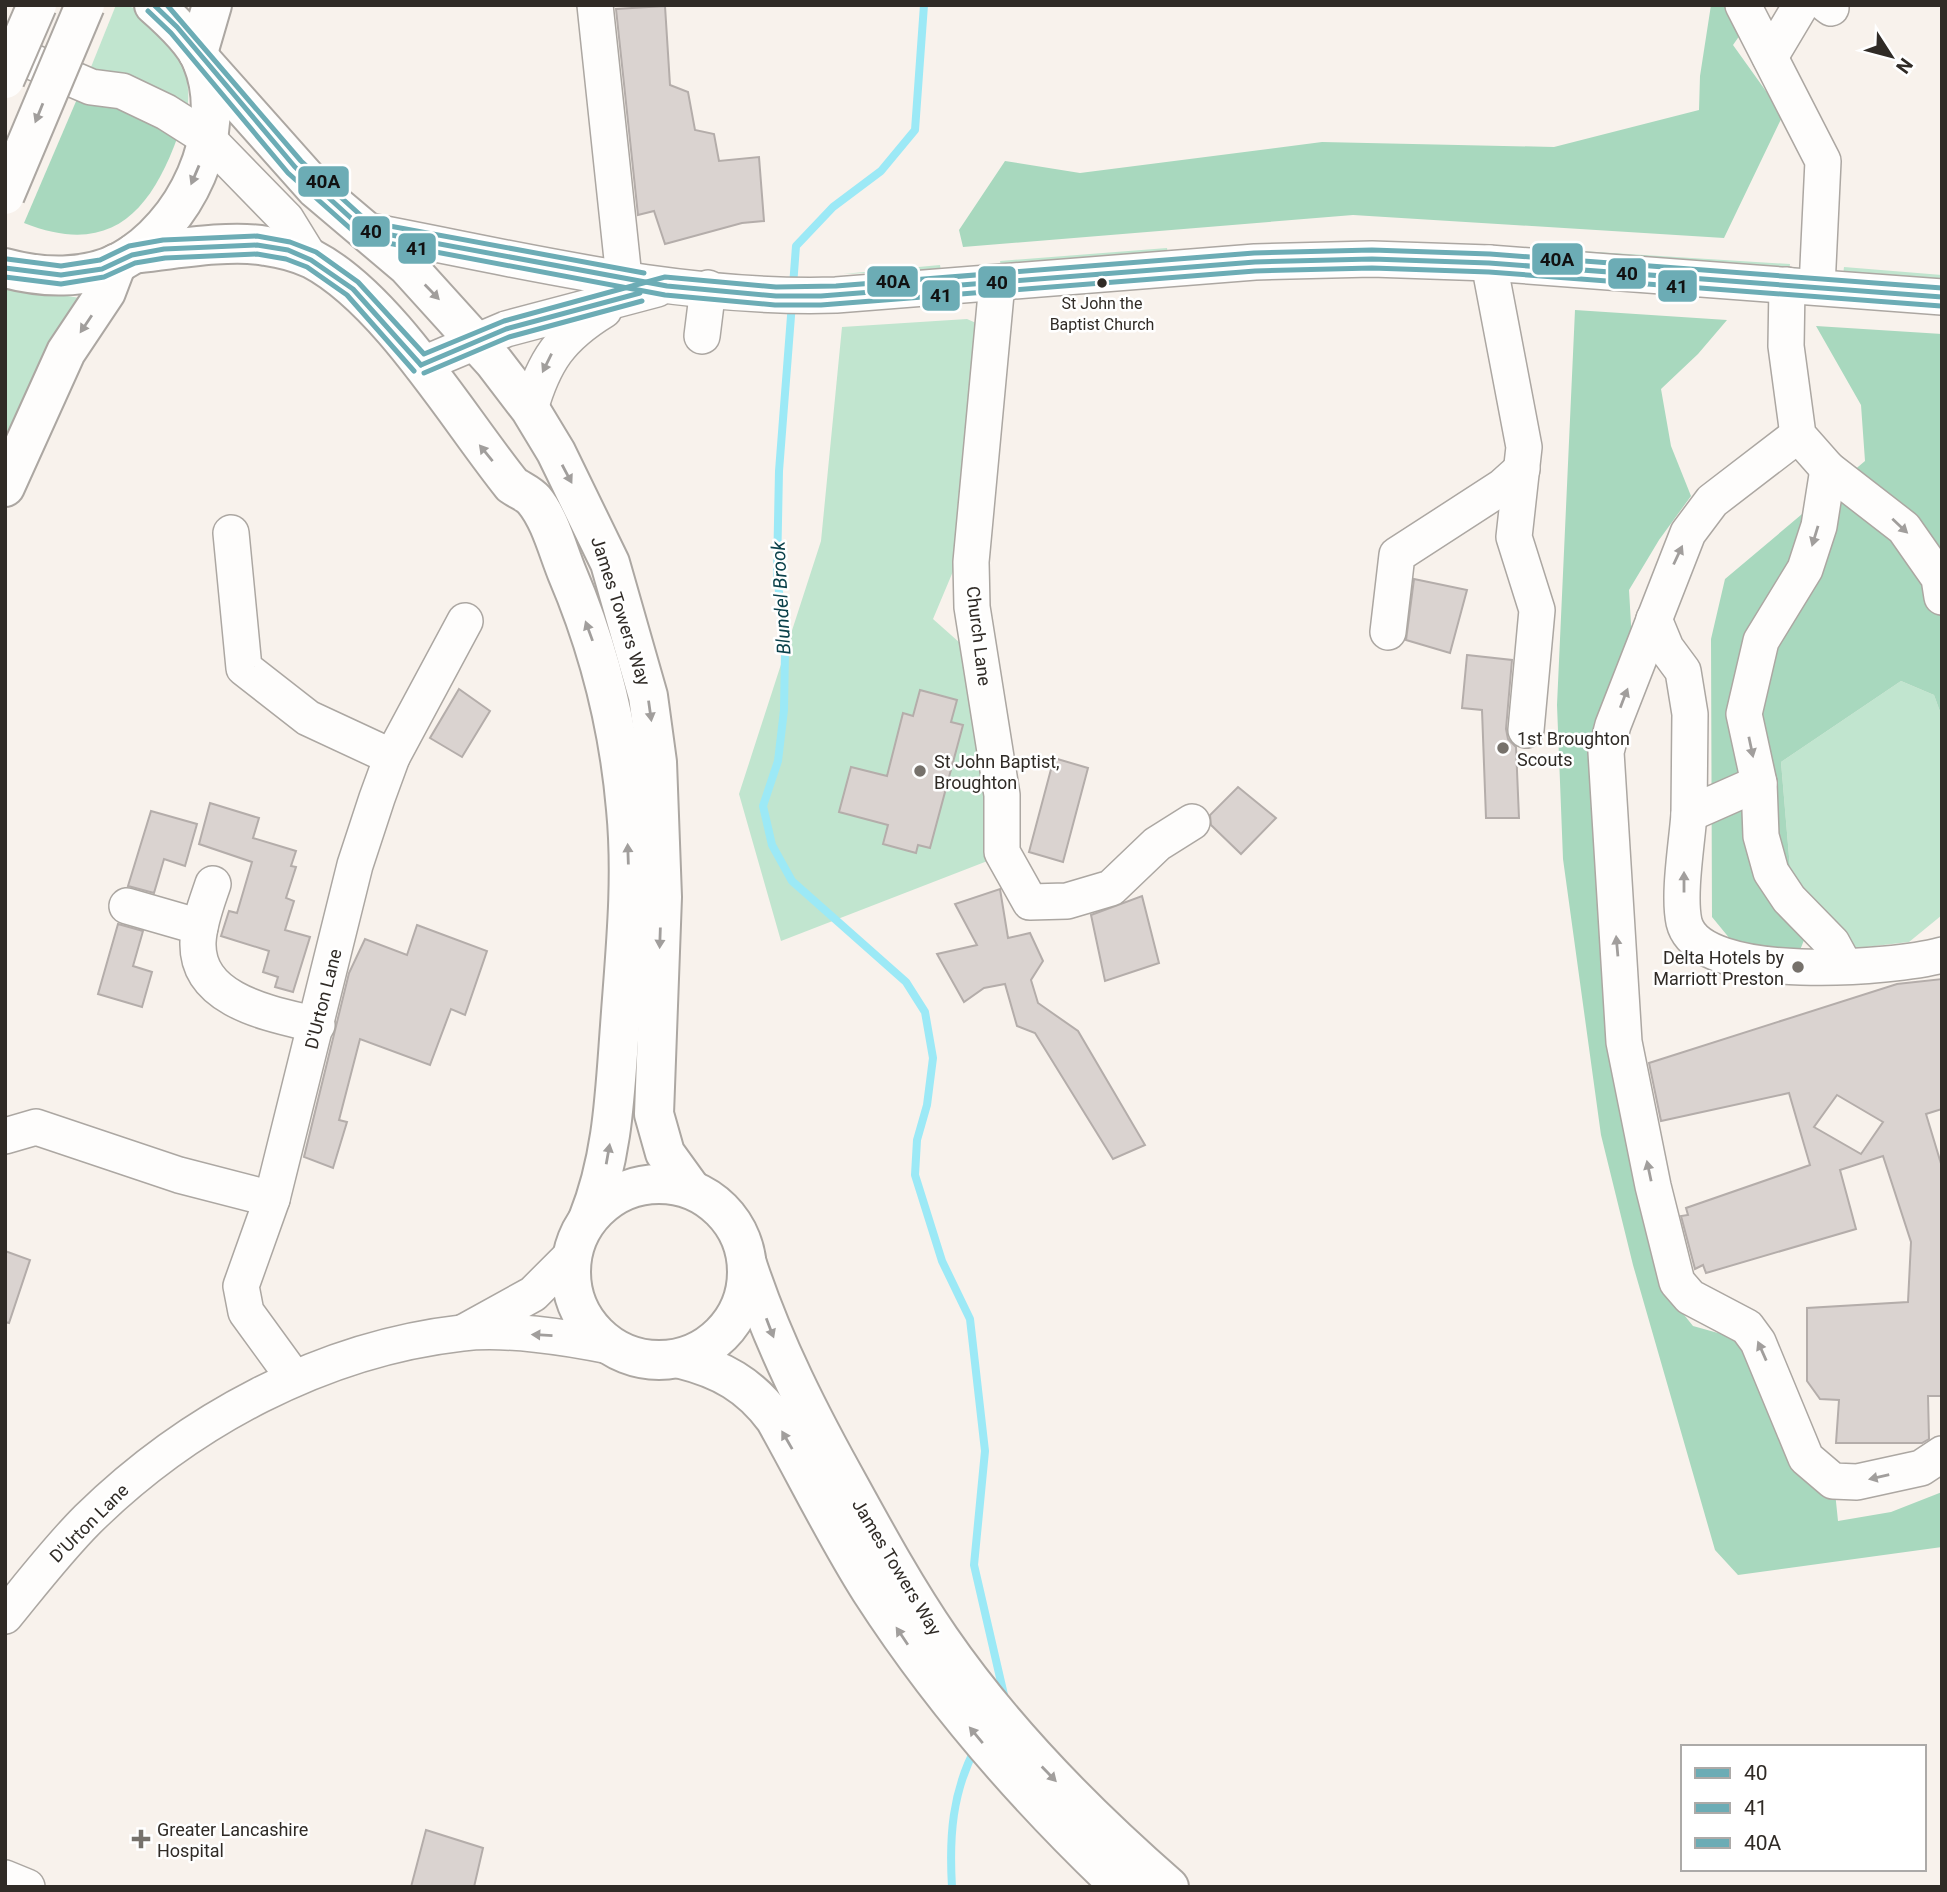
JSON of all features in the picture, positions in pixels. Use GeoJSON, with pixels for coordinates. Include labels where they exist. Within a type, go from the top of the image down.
{"type":"FeatureCollection","features":[{"type":"Feature","properties":{"kind":"main road"},"geometry":{"type":"LineString","coordinates":[[5,79],[37,5]]}},
{"type":"Feature","properties":{"kind":"main road"},"geometry":{"type":"LineString","coordinates":[[5,195],[85,5]]}},
{"type":"Feature","properties":{"kind":"main road","name":"James Towers Way"},"geometry":{"type":"LineString","coordinates":[[154,5],[295,167],[407,267],[478,342],[530,409],[589,515],[610,563],[648,696],[661,819],[662,897],[654,1114],[665,1153],[691,1189]]}},
{"type":"Feature","properties":{"kind":"main road"},"geometry":{"type":"LineString","coordinates":[[5,268],[57,276],[82,274],[125,259],[159,231],[181,203],[214,142],[210,92],[200,57],[212,5]]}},
{"type":"Feature","properties":{"kind":"main road","name":"James Towers Way"},"geometry":{"type":"LineString","coordinates":[[125,259],[197,247],[264,245],[310,258],[337,276],[364,300],[421,365],[512,485],[534,500],[540,512],[595,647],[620,754],[627,810],[628,871],[623,984],[611,1135],[605,1171],[588,1219]]}},
{"type":"Feature","properties":{"kind":"main road"},"geometry":{"type":"LineString","coordinates":[[5,487],[66,352],[125,259]]}},
{"type":"Feature","properties":{"kind":"main road"},"geometry":{"type":"LineString","coordinates":[[663,1184],[691,1189],[723,1211],[743,1244],[747,1264],[746,1289],[738,1312],[724,1333],[704,1349],[681,1359],[644,1360],[609,1346],[590,1329],[577,1306],[571,1281],[572,1255],[588,1219],[609,1199],[634,1187],[663,1184]]}},
{"type":"Feature","properties":{"kind":"main road","name":"James Towers Way"},"geometry":{"type":"LineString","coordinates":[[747,1264],[775,1342],[814,1424],[908,1591],[941,1642],[1005,1722],[1091,1817],[1169,1887]]}},
{"type":"Feature","properties":{"kind":"main road","name":"James Towers Way"},"geometry":{"type":"LineString","coordinates":[[681,1359],[711,1366],[728,1375],[762,1401],[775,1419],[870,1589],[941,1692],[1012,1777],[1121,1887]]}},
{"type":"Feature","properties":{"kind":"street"},"geometry":{"type":"LineString","coordinates":[[595,5],[643,286]]}},
{"type":"Feature","properties":{"kind":"street"},"geometry":{"type":"LineString","coordinates":[[1743,5],[1823,161],[1802,286],[1786,346],[1798,435],[1828,469],[1904,528],[1939,578],[1942,597]]}},
{"type":"Feature","properties":{"kind":"street"},"geometry":{"type":"LineString","coordinates":[[1770,57],[1820,6]]}},
{"type":"Feature","properties":{"kind":"street"},"geometry":{"type":"LineString","coordinates":[[5,50],[91,87],[122,91],[166,112],[214,142],[295,167]]}},
{"type":"Feature","properties":{"kind":"street"},"geometry":{"type":"LineString","coordinates":[[214,142],[286,219],[310,258]]}},
{"type":"Feature","properties":{"kind":"street"},"geometry":{"type":"LineString","coordinates":[[364,230],[643,286],[776,296],[997,283],[1255,262],[1371,259],[1489,262],[1942,297]]}},
{"type":"Feature","properties":{"kind":"street"},"geometry":{"type":"LineString","coordinates":[[1489,262],[1524,447],[1514,537],[1536,610],[1526,730]]}},
{"type":"Feature","properties":{"kind":"street","name":"Church Lane"},"geometry":{"type":"LineString","coordinates":[[997,283],[971,562],[972,607],[1002,795],[1002,852],[1030,902],[1067,901],[1111,888],[1157,844],[1192,822]]}},
{"type":"Feature","properties":{"kind":"street"},"geometry":{"type":"LineString","coordinates":[[421,365],[524,323],[643,286]]}},
{"type":"Feature","properties":{"kind":"street"},"geometry":{"type":"LineString","coordinates":[[530,409],[544,369],[560,343],[589,319],[643,286]]}},
{"type":"Feature","properties":{"kind":"street"},"geometry":{"type":"LineString","coordinates":[[702,336],[708,289]]}},
{"type":"Feature","properties":{"kind":"street"},"geometry":{"type":"LineString","coordinates":[[1798,435],[1712,501],[1688,533],[1606,752],[1624,1042],[1650,1173],[1677,1282],[1690,1297],[1747,1327],[1753,1335],[1806,1458],[1833,1481],[1857,1482],[1921,1468],[1942,1454]]}},
{"type":"Feature","properties":{"kind":"street"},"geometry":{"type":"LineString","coordinates":[[1388,632],[1397,555],[1503,487],[1522,469]]}},
{"type":"Feature","properties":{"kind":"street"},"geometry":{"type":"LineString","coordinates":[[1828,469],[1819,526],[1805,569],[1760,641],[1744,714],[1759,783],[1761,836],[1771,872],[1789,899],[1832,943],[1844,965]]}},
{"type":"Feature","properties":{"kind":"street"},"geometry":{"type":"LineString","coordinates":[[231,533],[244,668],[307,718],[392,757]]}},
{"type":"Feature","properties":{"kind":"street"},"geometry":{"type":"LineString","coordinates":[[1654,619],[1665,648],[1684,671],[1690,714],[1684,923],[1695,939],[1733,960],[1788,967],[1877,966],[1942,955]]}},
{"type":"Feature","properties":{"kind":"street","name":"D'Urton Lane"},"geometry":{"type":"LineString","coordinates":[[293,1378],[254,1323],[241,1300],[240,1286],[272,1199],[355,865],[392,757],[466,621]]}},
{"type":"Feature","properties":{"kind":"street"},"geometry":{"type":"LineString","coordinates":[[1689,814],[1759,783]]}},
{"type":"Feature","properties":{"kind":"street"},"geometry":{"type":"LineString","coordinates":[[213,884],[198,944],[206,972],[225,993],[253,1008],[317,1025]]}},
{"type":"Feature","properties":{"kind":"street"},"geometry":{"type":"LineString","coordinates":[[127,906],[200,928]]}},
{"type":"Feature","properties":{"kind":"street"},"geometry":{"type":"LineString","coordinates":[[5,1136],[36,1127],[179,1175],[272,1199]]}},
{"type":"Feature","properties":{"kind":"street","name":"D'Urton Lane"},"geometry":{"type":"LineString","coordinates":[[463,1332],[533,1294],[572,1255]]}},
{"type":"Feature","properties":{"kind":"street","name":"D'Urton Lane"},"geometry":{"type":"LineString","coordinates":[[5,1616],[65,1544],[124,1487],[202,1429],[293,1378],[379,1351],[463,1332],[555,1336],[609,1346]]}},
{"type":"Feature","properties":{"kind":"street"},"geometry":{"type":"LineString","coordinates":[[5,1878],[27,1887]]}},
{"type":"Feature","properties":{"kind":"green space"},"geometry":{"type":"Polygon","coordinates":[[[116,5],[133,8],[162,27],[181,59],[186,76],[187,110],[89,72],[116,5]]]}},
{"type":"Feature","properties":{"kind":"green space"},"geometry":{"type":"Polygon","coordinates":[[[1711,5],[1761,5],[1733,45],[1783,115],[1724,238],[1353,215],[963,247],[959,230],[1005,161],[1080,173],[1322,142],[1554,147],[1699,110],[1700,76],[1711,5]]]}},
{"type":"Feature","properties":{"kind":"green space"},"geometry":{"type":"Polygon","coordinates":[[[80,92],[125,101],[178,136],[154,187],[140,206],[123,221],[103,231],[80,235],[54,232],[24,223],[80,92]]]}},
{"type":"Feature","properties":{"kind":"green space"},"geometry":{"type":"Polygon","coordinates":[[[1354,241],[1466,244],[1790,264],[1789,272],[1354,249],[1354,241]]]}},
{"type":"Feature","properties":{"kind":"green space"},"geometry":{"type":"Polygon","coordinates":[[[1167,248],[1168,255],[1001,266],[1000,261],[1167,248]]]}},
{"type":"Feature","properties":{"kind":"green space"},"geometry":{"type":"Polygon","coordinates":[[[940,265],[941,270],[843,274],[940,265]]]}},
{"type":"Feature","properties":{"kind":"green space"},"geometry":{"type":"Polygon","coordinates":[[[1844,267],[1942,275],[1942,281],[1843,275],[1844,267]]]}},
{"type":"Feature","properties":{"kind":"green space"},"geometry":{"type":"Polygon","coordinates":[[[7,286],[92,300],[5,453],[5,291],[7,286]]]}},
{"type":"Feature","properties":{"kind":"green space"},"geometry":{"type":"Polygon","coordinates":[[[1575,310],[1727,320],[1698,354],[1661,389],[1671,446],[1691,496],[1659,540],[1629,590],[1632,641],[1591,749],[1661,1286],[1693,1326],[1743,1340],[1835,1492],[1838,1521],[1891,1512],[1942,1492],[1942,1547],[1738,1575],[1715,1550],[1633,1265],[1601,1135],[1563,859],[1557,705],[1575,310]]]}},
{"type":"Feature","properties":{"kind":"green space"},"geometry":{"type":"Polygon","coordinates":[[[967,319],[976,323],[981,344],[954,569],[933,619],[969,651],[990,860],[781,941],[739,794],[821,541],[842,327],[967,319]]]}},
{"type":"Feature","properties":{"kind":"green space"},"geometry":{"type":"Polygon","coordinates":[[[1816,326],[1942,334],[1942,717],[1934,695],[1901,681],[1781,762],[1791,880],[1804,940],[1797,958],[1735,945],[1712,917],[1711,639],[1725,579],[1865,461],[1861,405],[1816,326]]]}},
{"type":"Feature","properties":{"kind":"green space"},"geometry":{"type":"Polygon","coordinates":[[[1901,681],[1934,695],[1942,717],[1942,915],[1909,942],[1849,949],[1791,880],[1781,762],[1901,681]]]}},
{"type":"Feature","properties":{"kind":"building"},"geometry":{"type":"Polygon","coordinates":[[[665,6],[670,85],[688,92],[695,130],[714,134],[719,161],[759,157],[764,221],[742,223],[665,244],[654,211],[638,215],[616,9],[665,6]]]}},
{"type":"Feature","properties":{"kind":"building"},"geometry":{"type":"Polygon","coordinates":[[[1414,579],[1467,590],[1450,653],[1406,640],[1414,579]]]}},
{"type":"Feature","properties":{"kind":"building"},"geometry":{"type":"Polygon","coordinates":[[[1467,655],[1512,660],[1506,729],[1508,739],[1516,747],[1519,818],[1486,818],[1482,710],[1462,708],[1467,655]]]}},
{"type":"Feature","properties":{"kind":"building"},"geometry":{"type":"Polygon","coordinates":[[[459,689],[490,711],[462,757],[430,738],[459,689]]]}},
{"type":"Feature","properties":{"kind":"building","name":"St John Baptist, Broughton"},"geometry":{"type":"Polygon","coordinates":[[[920,690],[957,700],[951,722],[963,725],[930,848],[918,845],[916,853],[883,844],[888,825],[839,812],[851,767],[887,776],[903,713],[913,716],[920,690]]]}},
{"type":"Feature","properties":{"kind":"building"},"geometry":{"type":"Polygon","coordinates":[[[1054,758],[1088,768],[1063,862],[1029,852],[1054,758]]]}},
{"type":"Feature","properties":{"kind":"building"},"geometry":{"type":"Polygon","coordinates":[[[1238,787],[1276,818],[1241,854],[1211,825],[1210,815],[1238,787]]]}},
{"type":"Feature","properties":{"kind":"building"},"geometry":{"type":"Polygon","coordinates":[[[210,803],[259,818],[253,838],[296,851],[291,866],[296,867],[286,898],[294,901],[285,930],[310,937],[293,992],[275,987],[278,977],[263,972],[269,951],[221,936],[229,911],[237,913],[252,862],[199,844],[210,803]]]}},
{"type":"Feature","properties":{"kind":"building"},"geometry":{"type":"Polygon","coordinates":[[[151,811],[197,824],[185,866],[164,859],[154,893],[128,886],[151,811]]]}},
{"type":"Feature","properties":{"kind":"building"},"geometry":{"type":"Polygon","coordinates":[[[1000,889],[1008,938],[1030,933],[1043,961],[1031,980],[1038,1003],[1078,1031],[1145,1145],[1113,1159],[1035,1033],[1017,1026],[1005,984],[984,988],[964,1002],[937,954],[977,945],[955,904],[1000,889]]]}},
{"type":"Feature","properties":{"kind":"building"},"geometry":{"type":"Polygon","coordinates":[[[1142,896],[1159,963],[1105,981],[1091,915],[1142,896]]]}},
{"type":"Feature","properties":{"kind":"building"},"geometry":{"type":"Polygon","coordinates":[[[118,924],[143,931],[133,966],[152,972],[142,1007],[98,994],[118,924]]]}},
{"type":"Feature","properties":{"kind":"building"},"geometry":{"type":"Polygon","coordinates":[[[417,925],[487,951],[465,1015],[451,1009],[430,1065],[360,1039],[339,1120],[347,1122],[333,1168],[304,1157],[349,973],[365,939],[407,955],[417,925]]]}},
{"type":"Feature","properties":{"kind":"building"},"geometry":{"type":"Polygon","coordinates":[[[1942,979],[1942,1109],[1926,1114],[1942,1167],[1942,1396],[1928,1396],[1929,1439],[1922,1443],[1836,1443],[1839,1400],[1820,1399],[1807,1381],[1807,1308],[1908,1302],[1911,1242],[1883,1156],[1840,1170],[1856,1229],[1706,1273],[1703,1265],[1695,1269],[1681,1216],[1688,1215],[1686,1208],[1810,1165],[1789,1093],[1661,1121],[1649,1063],[1897,984],[1942,979]],[[1837,1095],[1814,1127],[1861,1154],[1883,1122],[1837,1095]]]}},
{"type":"Feature","properties":{"kind":"building"},"geometry":{"type":"Polygon","coordinates":[[[5,1251],[30,1260],[9,1323],[5,1322],[5,1251]]]}},
{"type":"Feature","properties":{"kind":"building"},"geometry":{"type":"Polygon","coordinates":[[[426,1830],[483,1848],[474,1887],[411,1887],[426,1830]]]}},
{"type":"Feature","properties":{"kind":"waterway","name":"Blundel Brook"},"geometry":{"type":"LineString","coordinates":[[793,286],[796,246],[833,207],[881,171],[915,130],[924,5]]}},
{"type":"Feature","properties":{"kind":"waterway","name":"Blundel Brook"},"geometry":{"type":"LineString","coordinates":[[792,303],[779,471],[777,572],[785,652],[784,710],[778,761],[763,806],[772,845],[792,881],[906,982],[925,1012],[933,1058],[927,1105],[917,1140],[915,1175],[942,1261],[970,1319],[985,1451],[974,1565],[1004,1695],[1002,1699]]}},
{"type":"Feature","properties":{"kind":"waterway"},"geometry":{"type":"LineString","coordinates":[[952,1887],[954,1815],[962,1781],[976,1747]]}},
{"type":"Feature","properties":{"kind":"transit line","name":"40"},"geometry":{"type":"LineString","coordinates":[[154,5],[177,27],[295,167],[364,230],[667,286],[776,296],[821,296],[1255,262],[1372,259],[1489,263],[1942,297]]}},
{"type":"Feature","properties":{"kind":"transit line","name":"40A"},"geometry":{"type":"LineString","coordinates":[[167,5],[301,161],[368,222],[644,273]]}},
{"type":"Feature","properties":{"kind":"transit line","name":"41"},"geometry":{"type":"LineString","coordinates":[[148,11],[171,33],[288,173],[361,238],[665,295],[775,305],[821,305],[1255,271],[1372,268],[1489,272],[1941,306]]}},
{"type":"Feature","properties":{"kind":"transit line","name":"40A"},"geometry":{"type":"LineString","coordinates":[[7,259],[61,266],[100,260],[129,246],[163,240],[257,236],[290,242],[316,252],[358,282],[424,354],[504,321],[665,277],[776,287],[836,286],[1254,253],[1372,250],[1490,254],[1942,288]]}},
{"type":"Feature","properties":{"kind":"transit line","name":"40"},"geometry":{"type":"LineString","coordinates":[[5,268],[61,275],[102,269],[132,255],[164,249],[257,245],[288,250],[311,260],[353,289],[421,365]]}},
{"type":"Feature","properties":{"kind":"transit line","name":"41"},"geometry":{"type":"LineString","coordinates":[[5,277],[61,284],[104,277],[135,263],[165,258],[257,254],[286,259],[307,267],[347,295],[414,371]]}},
{"type":"Feature","properties":{"kind":"transit line","name":"40"},"geometry":{"type":"LineString","coordinates":[[421,365],[506,329],[640,293]]}},
{"type":"Feature","properties":{"kind":"transit line","name":"41"},"geometry":{"type":"LineString","coordinates":[[424,373],[509,337],[642,301]]}},
{"type":"Feature","properties":{"kind":"place","name":"St John the Baptist Church"},"geometry":{"type":"Point","coordinates":[1102,283]}},
{"type":"Feature","properties":{"kind":"place","name":"1st Broughton Scouts"},"geometry":{"type":"Point","coordinates":[1503,748]}},
{"type":"Feature","properties":{"kind":"place","name":"St John Baptist, Broughton"},"geometry":{"type":"Point","coordinates":[920,771]}},
{"type":"Feature","properties":{"kind":"place","name":"Delta Hotels by Marriott Preston"},"geometry":{"type":"Point","coordinates":[1798,967]}},
{"type":"Feature","properties":{"kind":"place","name":"Greater Lancashire Hospital"},"geometry":{"type":"Point","coordinates":[141,1839]}}]}
